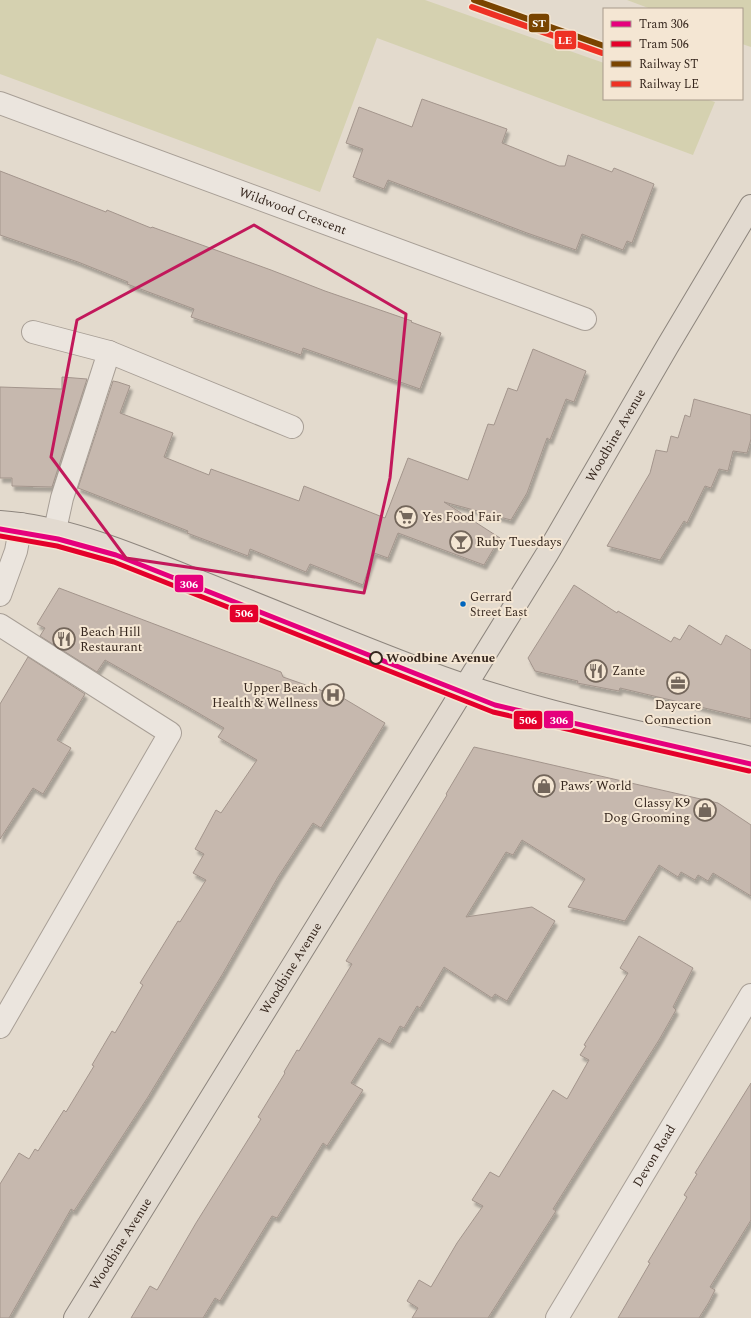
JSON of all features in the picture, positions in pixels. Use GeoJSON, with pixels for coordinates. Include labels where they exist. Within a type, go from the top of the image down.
{"type":"FeatureCollection","features":[{"type":"Feature","properties":{"kind":"main road","name":"Woodbine Avenue"},"geometry":{"type":"LineString","coordinates":[[75,1318],[547,554],[751,206]]}},
{"type":"Feature","properties":{"kind":"main road"},"geometry":{"type":"LineString","coordinates":[[0,522],[55,530],[90,539],[465,686],[500,698],[751,758]]}},
{"type":"Feature","properties":{"kind":"street","name":"Wildwood Crescent"},"geometry":{"type":"LineString","coordinates":[[0,103],[585,319]]}},
{"type":"Feature","properties":{"kind":"street"},"geometry":{"type":"LineString","coordinates":[[33,332],[109,352],[292,427]]}},
{"type":"Feature","properties":{"kind":"street"},"geometry":{"type":"LineString","coordinates":[[55,530],[62,498],[109,352]]}},
{"type":"Feature","properties":{"kind":"street"},"geometry":{"type":"LineString","coordinates":[[0,595],[16,551],[22,524]]}},
{"type":"Feature","properties":{"kind":"street"},"geometry":{"type":"LineString","coordinates":[[0,624],[170,733],[0,1027]]}},
{"type":"Feature","properties":{"kind":"street","name":"Devon Road"},"geometry":{"type":"LineString","coordinates":[[557,1318],[751,995]]}},
{"type":"Feature","properties":{"kind":"highlighted area"},"geometry":{"type":"Polygon","coordinates":[[[254,225],[406,314],[390,478],[364,593],[126,558],[51,457],[77,320],[254,225]]]}},
{"type":"Feature","properties":{"kind":"shaded area"},"geometry":{"type":"Polygon","coordinates":[[[0,0],[425,0],[603,63],[603,100],[709,100],[715,102],[693,155],[377,38],[320,192],[0,74],[0,0]]]}},
{"type":"Feature","properties":{"kind":"shaded area"},"geometry":{"type":"Polygon","coordinates":[[[627,0],[751,0],[751,47],[743,44],[743,8],[648,8],[627,0]]]}},
{"type":"Feature","properties":{"kind":"building"},"geometry":{"type":"Polygon","coordinates":[[[422,99],[507,129],[502,143],[559,166],[565,166],[568,155],[612,172],[614,168],[654,184],[632,243],[627,241],[623,250],[582,234],[576,250],[388,180],[384,189],[353,177],[363,149],[346,143],[359,107],[412,127],[422,99]]]}},
{"type":"Feature","properties":{"kind":"building"},"geometry":{"type":"Polygon","coordinates":[[[0,171],[106,212],[107,210],[151,228],[152,227],[325,291],[412,321],[411,322],[441,333],[420,389],[303,348],[301,355],[191,317],[194,309],[127,284],[128,282],[78,262],[0,235],[0,171]]]}},
{"type":"Feature","properties":{"kind":"building"},"geometry":{"type":"Polygon","coordinates":[[[533,349],[586,371],[574,402],[566,399],[550,440],[547,438],[527,493],[511,520],[444,502],[500,538],[484,565],[398,533],[388,558],[374,553],[363,585],[310,564],[306,572],[250,549],[248,556],[187,533],[188,531],[78,488],[113,381],[130,386],[120,413],[173,433],[164,457],[209,475],[211,469],[299,501],[304,486],[385,518],[408,458],[468,480],[488,424],[494,425],[508,388],[517,391],[533,349]]]}},
{"type":"Feature","properties":{"kind":"building"},"geometry":{"type":"Polygon","coordinates":[[[62,377],[87,379],[52,487],[12,486],[12,478],[0,478],[0,387],[62,389],[62,377]]]}},
{"type":"Feature","properties":{"kind":"building"},"geometry":{"type":"Polygon","coordinates":[[[694,399],[751,415],[751,439],[747,453],[733,451],[728,471],[719,469],[711,488],[705,486],[687,523],[684,521],[660,560],[607,546],[650,473],[656,450],[667,452],[671,436],[678,438],[685,415],[690,417],[694,399]]]}},
{"type":"Feature","properties":{"kind":"building"},"geometry":{"type":"Polygon","coordinates":[[[574,585],[617,613],[618,611],[671,642],[674,637],[680,640],[689,625],[721,645],[726,635],[751,650],[751,719],[620,688],[619,691],[577,683],[578,681],[535,671],[528,658],[574,585]]]}},
{"type":"Feature","properties":{"kind":"building"},"geometry":{"type":"Polygon","coordinates":[[[59,588],[281,672],[283,677],[343,698],[385,723],[321,828],[313,823],[278,877],[222,975],[148,1097],[74,1211],[71,1209],[9,1318],[0,1318],[0,1184],[19,1153],[29,1159],[35,1149],[38,1151],[64,1110],[66,1112],[94,1066],[92,1065],[112,1031],[115,1033],[143,985],[140,983],[178,921],[180,922],[206,880],[193,873],[204,854],[195,849],[216,810],[221,813],[257,760],[218,737],[224,728],[188,707],[105,660],[97,672],[40,636],[45,628],[37,624],[59,588]]]}},
{"type":"Feature","properties":{"kind":"building"},"geometry":{"type":"Polygon","coordinates":[[[28,657],[85,694],[57,740],[71,748],[43,794],[33,788],[0,839],[0,704],[28,657]]]}},
{"type":"Feature","properties":{"kind":"building"},"geometry":{"type":"Polygon","coordinates":[[[474,747],[718,803],[751,825],[751,896],[713,873],[708,881],[698,875],[695,880],[681,872],[678,877],[659,865],[625,921],[568,907],[585,879],[522,840],[513,855],[506,852],[466,917],[532,907],[555,921],[507,1001],[495,994],[492,998],[444,967],[420,1008],[417,1006],[404,1028],[400,1026],[390,1044],[379,1038],[351,1083],[363,1090],[327,1146],[323,1143],[277,1218],[272,1216],[220,1301],[215,1298],[203,1318],[131,1318],[150,1286],[157,1290],[196,1223],[261,1119],[258,1117],[285,1073],[284,1072],[297,1050],[299,1051],[352,964],[346,961],[447,795],[446,794],[474,747]]]}},
{"type":"Feature","properties":{"kind":"building"},"geometry":{"type":"Polygon","coordinates":[[[639,936],[693,968],[673,1007],[676,1010],[659,1040],[553,1209],[556,1211],[488,1318],[412,1318],[418,1308],[407,1301],[419,1280],[431,1287],[457,1243],[483,1206],[472,1200],[490,1172],[499,1177],[553,1090],[567,1099],[589,1060],[580,1055],[586,1046],[584,1045],[628,973],[620,968],[639,936]]]}},
{"type":"Feature","properties":{"kind":"building"},"geometry":{"type":"Polygon","coordinates":[[[751,1083],[751,1220],[710,1287],[715,1290],[709,1302],[699,1318],[618,1318],[650,1263],[648,1262],[687,1197],[684,1195],[697,1174],[695,1173],[751,1083]]]}},
{"type":"Feature","properties":{"kind":"tram line","name":"306"},"geometry":{"type":"LineString","coordinates":[[0,529],[58,539],[116,555],[495,705],[751,764]]}},
{"type":"Feature","properties":{"kind":"tram line","name":"506"},"geometry":{"type":"LineString","coordinates":[[0,536],[57,546],[114,562],[493,712],[749,771]]}},
{"type":"Feature","properties":{"kind":"rail line","name":"ST"},"geometry":{"type":"LineString","coordinates":[[474,0],[603,46]]}},
{"type":"Feature","properties":{"kind":"rail line","name":"LE"},"geometry":{"type":"LineString","coordinates":[[472,7],[602,53]]}},
{"type":"Feature","properties":{"kind":"place","name":"Yes Food Fair"},"geometry":{"type":"Point","coordinates":[406,517]}},
{"type":"Feature","properties":{"kind":"place","name":"Ruby Tuesdays"},"geometry":{"type":"Point","coordinates":[461,542]}},
{"type":"Feature","properties":{"kind":"place","name":"Gerrard Street East"},"geometry":{"type":"Point","coordinates":[463,604]}},
{"type":"Feature","properties":{"kind":"place","name":"Beach Hill Restaurant"},"geometry":{"type":"Point","coordinates":[64,639]}},
{"type":"Feature","properties":{"kind":"place","name":"Woodbine Avenue"},"geometry":{"type":"Point","coordinates":[376,658]}},
{"type":"Feature","properties":{"kind":"place","name":"Zante"},"geometry":{"type":"Point","coordinates":[596,671]}},
{"type":"Feature","properties":{"kind":"place","name":"Daycare Connection"},"geometry":{"type":"Point","coordinates":[678,683]}},
{"type":"Feature","properties":{"kind":"place","name":"Upper Beach Health & Wellness"},"geometry":{"type":"Point","coordinates":[333,695]}},
{"type":"Feature","properties":{"kind":"place","name":"Paws’ World"},"geometry":{"type":"Point","coordinates":[544,786]}},
{"type":"Feature","properties":{"kind":"place","name":"Classy K9 Dog Grooming"},"geometry":{"type":"Point","coordinates":[705,810]}}]}
